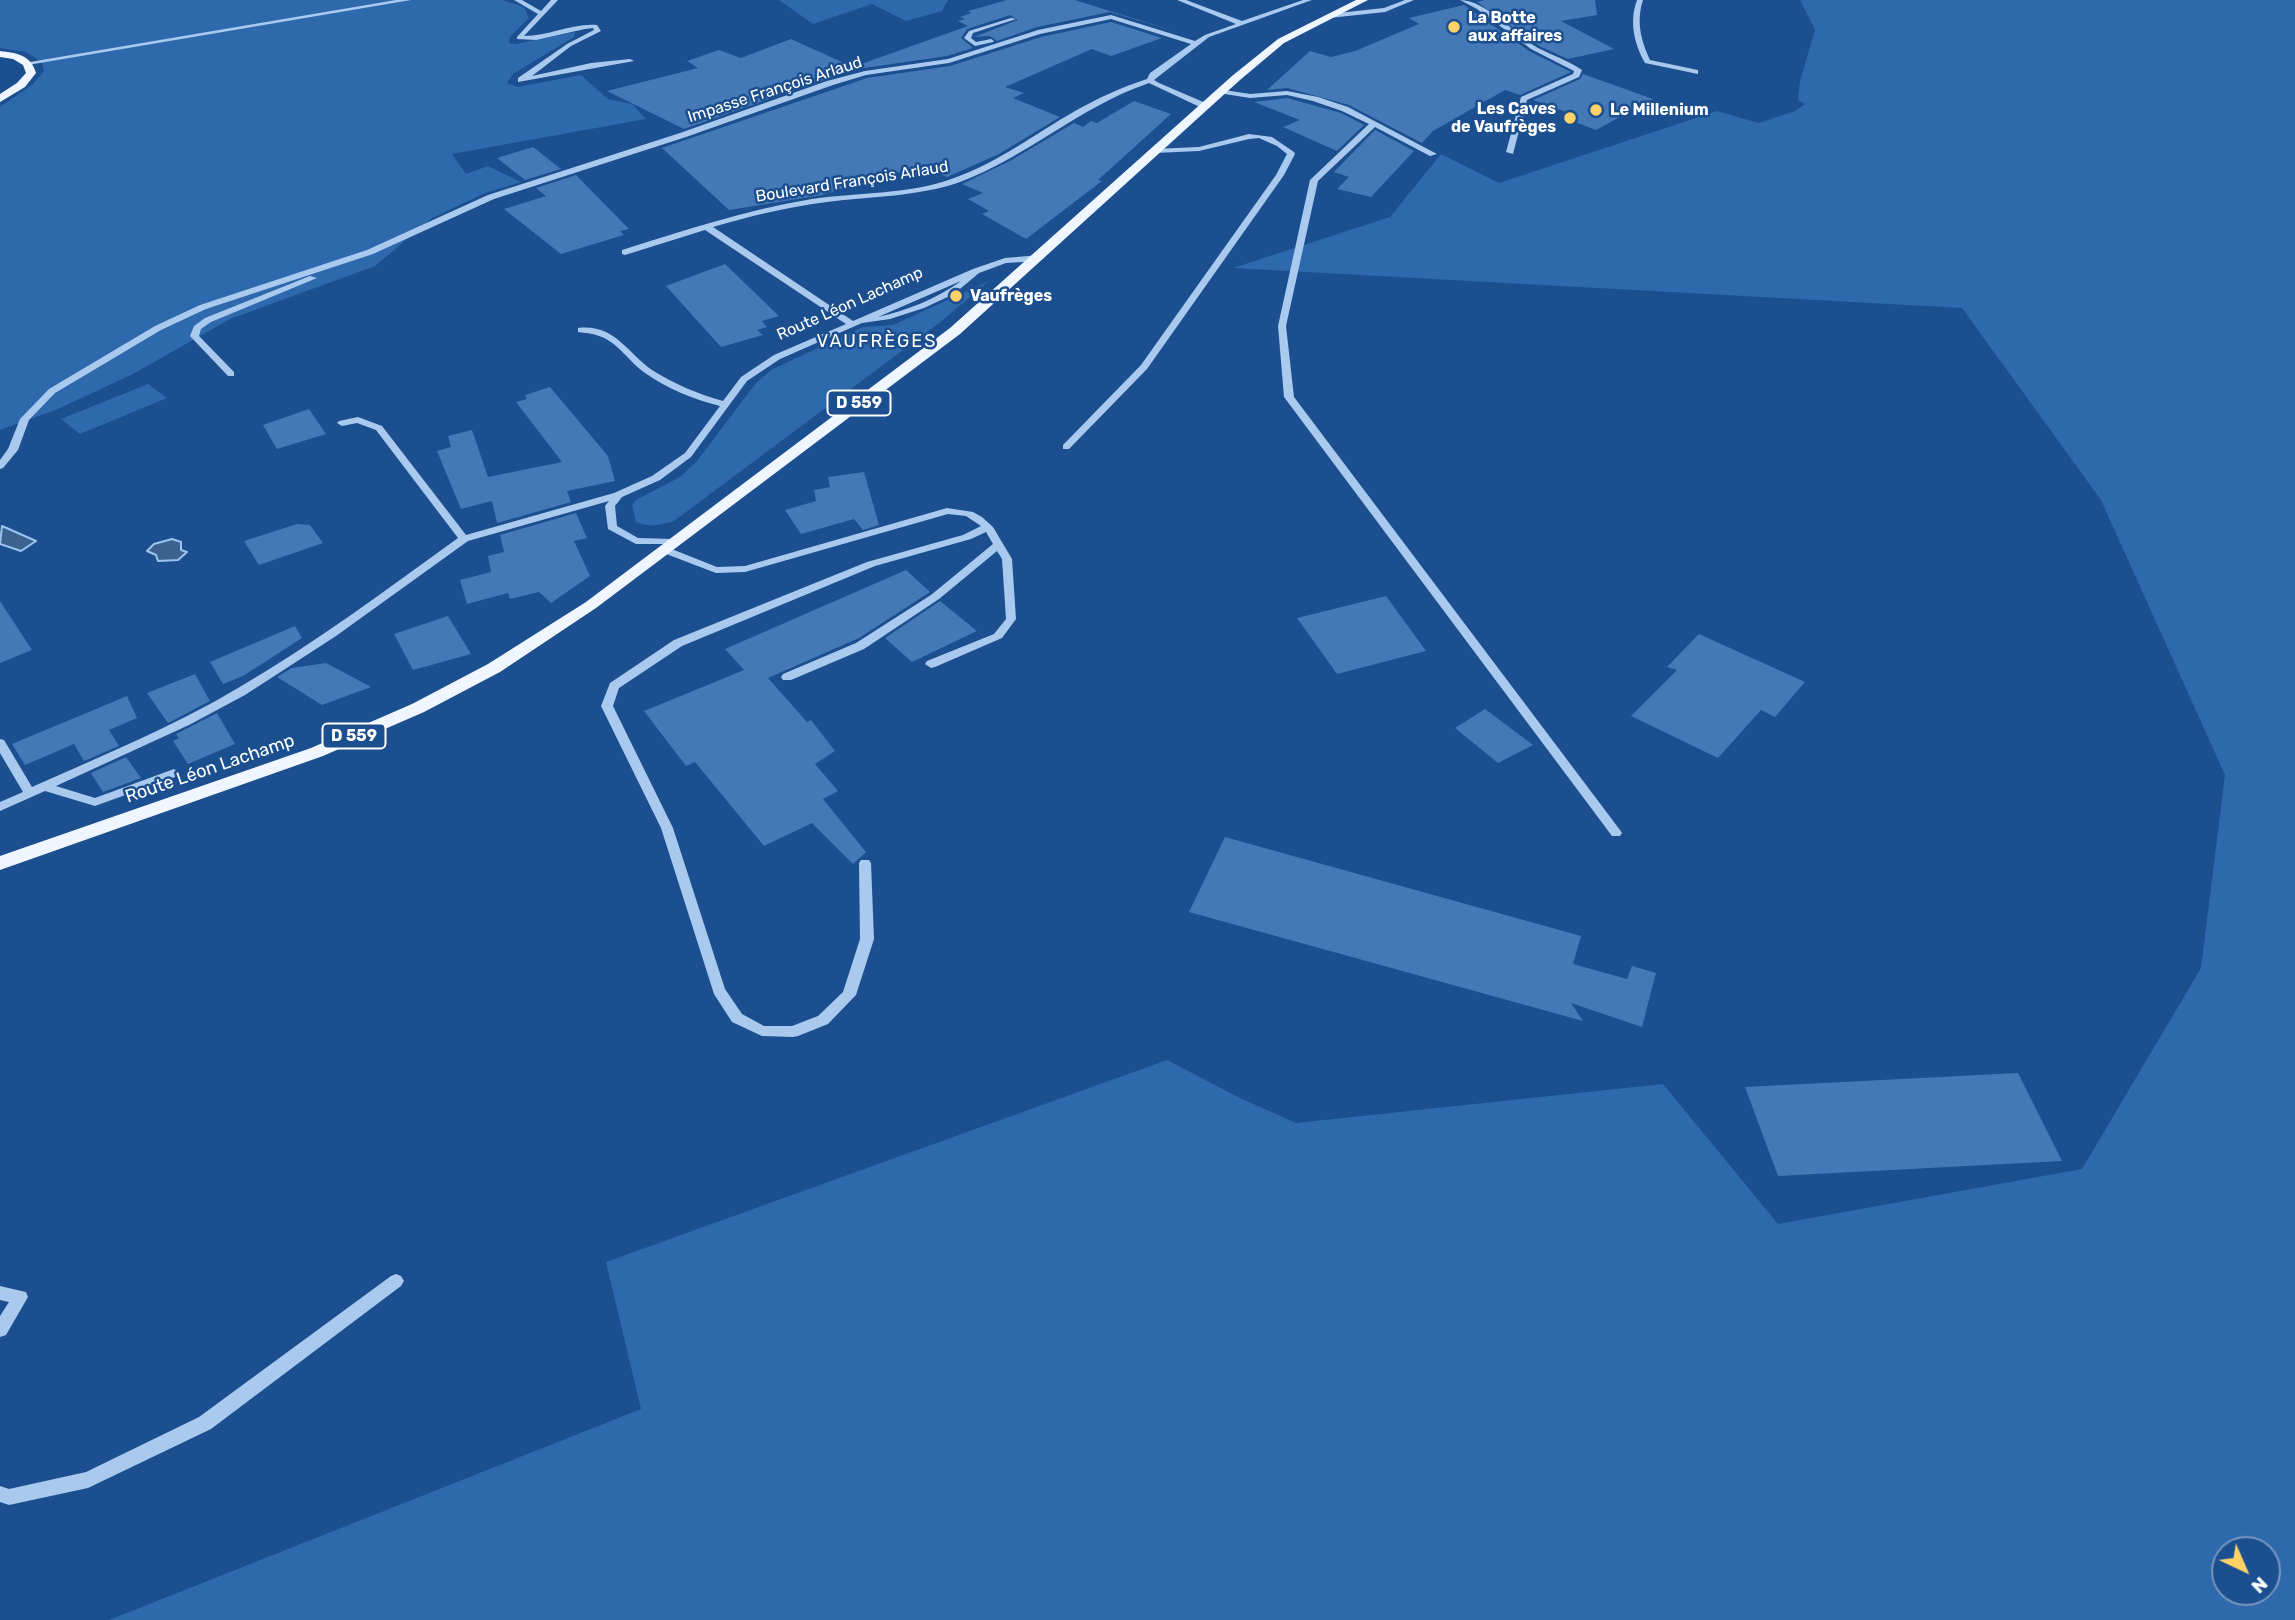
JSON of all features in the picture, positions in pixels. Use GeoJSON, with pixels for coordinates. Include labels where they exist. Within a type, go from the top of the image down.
{"type":"FeatureCollection","features":[{"type":"Feature","properties":{"kind":"main road","name":"Route Léon Lachamp"},"geometry":{"type":"LineString","coordinates":[[0,863],[317,752],[418,708],[505,662],[591,606],[955,331],[1040,258],[1221,91],[1281,41],[1363,0]]}},
{"type":"Feature","properties":{"kind":"main road"},"geometry":{"type":"LineString","coordinates":[[0,54],[16,56],[28,63],[31,73],[21,85],[0,99]]}},
{"type":"Feature","properties":{"kind":"street"},"geometry":{"type":"LineString","coordinates":[[28,63],[408,0]]}},
{"type":"Feature","properties":{"kind":"street"},"geometry":{"type":"LineString","coordinates":[[517,0],[542,15]]}},
{"type":"Feature","properties":{"kind":"street"},"geometry":{"type":"LineString","coordinates":[[555,0],[519,38],[528,39],[572,27],[599,28],[521,80],[538,79],[591,65],[630,61]]}},
{"type":"Feature","properties":{"kind":"street"},"geometry":{"type":"LineString","coordinates":[[1180,0],[1240,23]]}},
{"type":"Feature","properties":{"kind":"street","name":"Boulevard François Arlaud"},"geometry":{"type":"LineString","coordinates":[[625,253],[705,226],[810,201],[954,181],[1000,161],[1098,101],[1130,85],[1150,80],[1194,43],[1240,23],[1309,0]]}},
{"type":"Feature","properties":{"kind":"street"},"geometry":{"type":"LineString","coordinates":[[1329,16],[1385,9],[1411,0]]}},
{"type":"Feature","properties":{"kind":"street"},"geometry":{"type":"LineString","coordinates":[[1463,0],[1479,8],[1533,48],[1578,70],[1576,75],[1524,99],[1510,152]]}},
{"type":"Feature","properties":{"kind":"street"},"geometry":{"type":"LineString","coordinates":[[1640,0],[1635,11],[1636,34],[1647,62],[1695,72]]}},
{"type":"Feature","properties":{"kind":"street","name":"Impasse François Arlaud"},"geometry":{"type":"LineString","coordinates":[[491,197],[671,139],[830,83],[865,73],[949,61],[1038,32],[1111,17],[1194,43]]}},
{"type":"Feature","properties":{"kind":"street"},"geometry":{"type":"LineString","coordinates":[[1013,19],[971,32],[967,38],[975,44],[984,44],[1022,31],[1038,32]]}},
{"type":"Feature","properties":{"kind":"street"},"geometry":{"type":"LineString","coordinates":[[1150,80],[1205,106]]}},
{"type":"Feature","properties":{"kind":"street"},"geometry":{"type":"LineString","coordinates":[[1221,91],[1250,96],[1286,93],[1315,99],[1374,124],[1433,154]]}},
{"type":"Feature","properties":{"kind":"street"},"geometry":{"type":"LineString","coordinates":[[1374,124],[1314,180],[1282,326],[1289,397],[1616,833]]}},
{"type":"Feature","properties":{"kind":"street"},"geometry":{"type":"LineString","coordinates":[[1066,447],[1144,367],[1280,175],[1291,154],[1265,136],[1243,135],[1206,148],[1155,151]]}},
{"type":"Feature","properties":{"kind":"street"},"geometry":{"type":"LineString","coordinates":[[705,226],[853,322]]}},
{"type":"Feature","properties":{"kind":"street"},"geometry":{"type":"LineString","coordinates":[[231,374],[194,336],[197,328],[208,320],[282,292],[370,252]]}},
{"type":"Feature","properties":{"kind":"street","name":"Route Léon Lachamp"},"geometry":{"type":"LineString","coordinates":[[464,538],[618,495],[656,478],[679,462],[744,379],[777,357],[976,271],[1005,261],[1040,258]]}},
{"type":"Feature","properties":{"kind":"street"},"geometry":{"type":"LineString","coordinates":[[581,330],[601,330],[615,337],[619,347],[646,369],[690,396],[724,404]]}},
{"type":"Feature","properties":{"kind":"street"},"geometry":{"type":"LineString","coordinates":[[0,807],[185,722],[241,692],[332,634],[464,538],[379,428],[358,420],[342,423]]}},
{"type":"Feature","properties":{"kind":"street"},"geometry":{"type":"LineString","coordinates":[[618,495],[610,506],[609,517],[612,527],[622,536],[670,546],[716,570],[744,569],[947,510],[964,510],[979,517],[1007,559],[1011,619],[998,636],[931,664]]}},
{"type":"Feature","properties":{"kind":"street"},"geometry":{"type":"LineString","coordinates":[[865,863],[867,939],[849,995],[823,1020],[793,1032],[762,1031],[737,1018],[719,990],[667,828],[607,706],[610,696],[614,687],[627,675],[678,643],[871,564],[967,537],[988,527]]}},
{"type":"Feature","properties":{"kind":"street"},"geometry":{"type":"LineString","coordinates":[[787,677],[860,646],[944,590],[999,545]]}},
{"type":"Feature","properties":{"kind":"street"},"geometry":{"type":"LineString","coordinates":[[0,743],[30,794]]}},
{"type":"Feature","properties":{"kind":"street"},"geometry":{"type":"LineString","coordinates":[[45,787],[95,802],[174,773]]}},
{"type":"Feature","properties":{"kind":"street"},"geometry":{"type":"LineString","coordinates":[[0,1494],[9,1497],[88,1480],[205,1423],[396,1281]]}},
{"type":"Feature","properties":{"kind":"street"},"geometry":{"type":"LineString","coordinates":[[0,1293],[20,1297],[0,1330]]}},
{"type":"Feature","properties":{"kind":"lane"},"geometry":{"type":"LineString","coordinates":[[0,466],[13,450],[25,419],[52,391],[158,328],[203,307],[370,252],[491,197]]}},
{"type":"Feature","properties":{"kind":"shaded area"},"geometry":{"type":"Polygon","coordinates":[[[0,0],[503,0],[524,7],[529,18],[510,37],[509,43],[516,44],[575,32],[574,37],[513,74],[507,83],[518,87],[581,75],[608,99],[632,104],[646,119],[452,154],[466,174],[488,166],[521,182],[485,193],[432,218],[375,266],[230,319],[133,374],[58,409],[0,430],[0,107],[32,85],[44,71],[42,62],[26,52],[0,48],[0,0]]]}},
{"type":"Feature","properties":{"kind":"shaded area"},"geometry":{"type":"Polygon","coordinates":[[[779,0],[948,0],[942,11],[906,21],[872,4],[813,24],[779,0]]]}},
{"type":"Feature","properties":{"kind":"shaded area"},"geometry":{"type":"Polygon","coordinates":[[[1800,0],[2295,0],[2295,1620],[109,1620],[641,1409],[606,1262],[1167,1060],[1240,1098],[1296,1123],[1663,1084],[1778,1224],[2082,1169],[2201,968],[2225,775],[2101,500],[1962,308],[1233,268],[1390,217],[1441,154],[1499,183],[1717,111],[1759,123],[1795,111],[1805,104],[1798,100],[1800,81],[1815,30],[1800,0]]]}},
{"type":"Feature","properties":{"kind":"shaded area"},"geometry":{"type":"Polygon","coordinates":[[[989,281],[938,324],[674,521],[659,525],[636,522],[632,505],[636,500],[680,477],[697,461],[756,383],[771,370],[863,327],[893,325],[989,281]]]}},
{"type":"Feature","properties":{"kind":"shaded area"},"geometry":{"type":"Polygon","coordinates":[[[148,384],[167,398],[80,434],[61,419],[148,384]]]}},
{"type":"Feature","properties":{"kind":"shaded area"},"geometry":{"type":"Polygon","coordinates":[[[2,526],[36,541],[21,551],[0,544],[2,526]]]}},
{"type":"Feature","properties":{"kind":"shaded area"},"geometry":{"type":"Polygon","coordinates":[[[172,539],[181,542],[181,550],[187,552],[178,560],[158,561],[156,555],[147,551],[154,544],[172,539]]]}},
{"type":"Feature","properties":{"kind":"building"},"geometry":{"type":"Polygon","coordinates":[[[1007,0],[1075,0],[1177,32],[1110,12],[1037,27],[997,41],[990,36],[974,37],[1018,20],[1010,15],[967,29],[961,38],[973,48],[947,56],[864,68],[684,129],[607,91],[698,68],[687,61],[719,50],[741,58],[791,39],[853,67],[968,26],[958,21],[965,19],[960,17],[971,13],[968,11],[1007,0]]]}},
{"type":"Feature","properties":{"kind":"building"},"geometry":{"type":"Polygon","coordinates":[[[1595,0],[1597,15],[1561,21],[1614,49],[1568,59],[1539,46],[1477,2],[1595,0]]]}},
{"type":"Feature","properties":{"kind":"building"},"geometry":{"type":"Polygon","coordinates":[[[1464,5],[1529,51],[1571,72],[1520,95],[1505,90],[1433,131],[1422,143],[1349,105],[1287,88],[1267,90],[1310,51],[1331,57],[1355,51],[1419,24],[1409,18],[1464,5]]]}},
{"type":"Feature","properties":{"kind":"building"},"geometry":{"type":"Polygon","coordinates":[[[1111,22],[1162,38],[1111,56],[1092,49],[1005,87],[1024,93],[1013,98],[1060,117],[999,154],[947,177],[919,165],[858,187],[854,185],[822,195],[729,210],[662,148],[867,78],[950,66],[1041,37],[1111,22]]]}},
{"type":"Feature","properties":{"kind":"building","name":"Le Millenium"},"geometry":{"type":"Polygon","coordinates":[[[1583,74],[1653,99],[1596,130],[1562,117],[1569,113],[1533,100],[1580,79],[1583,74]]]}},
{"type":"Feature","properties":{"kind":"building"},"geometry":{"type":"Polygon","coordinates":[[[1287,98],[1341,113],[1364,125],[1337,151],[1283,127],[1300,120],[1254,102],[1287,98]]]}},
{"type":"Feature","properties":{"kind":"building"},"geometry":{"type":"Polygon","coordinates":[[[1134,101],[1171,114],[1098,180],[1102,181],[1026,239],[982,214],[989,211],[968,199],[983,193],[962,184],[1010,161],[1074,123],[1083,127],[1091,121],[1097,123],[1134,101]]]}},
{"type":"Feature","properties":{"kind":"building"},"geometry":{"type":"Polygon","coordinates":[[[1375,130],[1414,151],[1371,197],[1337,189],[1349,177],[1334,172],[1375,130]]]}},
{"type":"Feature","properties":{"kind":"building"},"geometry":{"type":"Polygon","coordinates":[[[533,147],[561,169],[525,180],[497,158],[533,147]]]}},
{"type":"Feature","properties":{"kind":"building"},"geometry":{"type":"Polygon","coordinates":[[[576,175],[629,229],[620,231],[624,235],[561,254],[504,209],[546,196],[536,188],[576,175]]]}},
{"type":"Feature","properties":{"kind":"building"},"geometry":{"type":"Polygon","coordinates":[[[725,264],[779,316],[762,321],[767,327],[757,330],[763,335],[721,347],[666,286],[725,264]]]}},
{"type":"Feature","properties":{"kind":"building"},"geometry":{"type":"Polygon","coordinates":[[[550,387],[608,456],[615,481],[567,491],[571,502],[497,523],[492,501],[461,509],[437,451],[451,447],[448,436],[472,430],[488,477],[562,462],[516,402],[527,399],[525,395],[550,387]]]}},
{"type":"Feature","properties":{"kind":"building"},"geometry":{"type":"Polygon","coordinates":[[[309,409],[326,434],[277,449],[263,425],[309,409]]]}},
{"type":"Feature","properties":{"kind":"building"},"geometry":{"type":"Polygon","coordinates":[[[864,472],[879,525],[863,530],[854,519],[801,534],[785,510],[816,501],[814,490],[830,487],[828,477],[864,472]]]}},
{"type":"Feature","properties":{"kind":"building"},"geometry":{"type":"Polygon","coordinates":[[[576,513],[587,538],[574,541],[590,576],[551,603],[539,592],[510,599],[508,593],[467,604],[460,580],[491,572],[488,556],[504,552],[500,535],[576,513]]]}},
{"type":"Feature","properties":{"kind":"building"},"geometry":{"type":"Polygon","coordinates":[[[297,524],[310,525],[323,543],[259,565],[244,541],[297,524]]]}},
{"type":"Feature","properties":{"kind":"building"},"geometry":{"type":"Polygon","coordinates":[[[906,570],[930,592],[859,638],[768,678],[807,722],[811,720],[835,751],[815,764],[838,791],[823,799],[866,852],[853,864],[812,823],[764,846],[695,762],[686,766],[644,711],[744,670],[725,649],[906,570]]]}},
{"type":"Feature","properties":{"kind":"building"},"geometry":{"type":"Polygon","coordinates":[[[1386,596],[1426,651],[1337,674],[1297,618],[1386,596]]]}},
{"type":"Feature","properties":{"kind":"building"},"geometry":{"type":"Polygon","coordinates":[[[0,601],[32,650],[0,663],[0,601]]]}},
{"type":"Feature","properties":{"kind":"building"},"geometry":{"type":"Polygon","coordinates":[[[940,601],[977,631],[912,662],[885,638],[940,601]]]}},
{"type":"Feature","properties":{"kind":"building"},"geometry":{"type":"Polygon","coordinates":[[[448,616],[471,654],[413,670],[394,634],[448,616]]]}},
{"type":"Feature","properties":{"kind":"building"},"geometry":{"type":"Polygon","coordinates":[[[295,626],[302,638],[243,676],[223,684],[210,662],[295,626]]]}},
{"type":"Feature","properties":{"kind":"building"},"geometry":{"type":"Polygon","coordinates":[[[1699,634],[1805,682],[1775,717],[1761,710],[1718,758],[1631,716],[1677,670],[1667,667],[1699,634]]]}},
{"type":"Feature","properties":{"kind":"building"},"geometry":{"type":"Polygon","coordinates":[[[326,663],[371,687],[322,705],[277,677],[292,668],[326,663]]]}},
{"type":"Feature","properties":{"kind":"building"},"geometry":{"type":"Polygon","coordinates":[[[195,674],[210,701],[168,723],[147,693],[195,674]]]}},
{"type":"Feature","properties":{"kind":"building"},"geometry":{"type":"Polygon","coordinates":[[[127,696],[137,718],[109,730],[119,746],[84,761],[74,744],[25,765],[12,744],[127,696]]]}},
{"type":"Feature","properties":{"kind":"building"},"geometry":{"type":"Polygon","coordinates":[[[1485,709],[1533,745],[1498,763],[1455,728],[1485,709]]]}},
{"type":"Feature","properties":{"kind":"building"},"geometry":{"type":"Polygon","coordinates":[[[217,713],[235,744],[188,764],[173,741],[179,738],[176,734],[217,713]]]}},
{"type":"Feature","properties":{"kind":"building"},"geometry":{"type":"Polygon","coordinates":[[[126,757],[141,778],[103,792],[91,773],[126,757]]]}},
{"type":"Feature","properties":{"kind":"building"},"geometry":{"type":"Polygon","coordinates":[[[1225,837],[1581,936],[1573,964],[1627,979],[1632,966],[1656,973],[1642,1027],[1571,1003],[1583,1021],[1189,912],[1225,837]]]}},
{"type":"Feature","properties":{"kind":"building"},"geometry":{"type":"Polygon","coordinates":[[[2018,1073],[2062,1161],[1778,1176],[1745,1087],[2018,1073]]]}},
{"type":"Feature","properties":{"kind":"place","name":"La Botte aux affaires"},"geometry":{"type":"Point","coordinates":[1454,27]}},
{"type":"Feature","properties":{"kind":"place","name":"Le Millenium"},"geometry":{"type":"Point","coordinates":[1596,110]}},
{"type":"Feature","properties":{"kind":"place","name":"Les Caves de Vaufrèges"},"geometry":{"type":"Point","coordinates":[1570,118]}},
{"type":"Feature","properties":{"kind":"place","name":"Vaufrèges"},"geometry":{"type":"Point","coordinates":[956,296]}},
{"type":"Feature","properties":{"kind":"district","name":"VAUFRÈGES"},"geometry":{"type":"Point","coordinates":[877,342]}}]}
